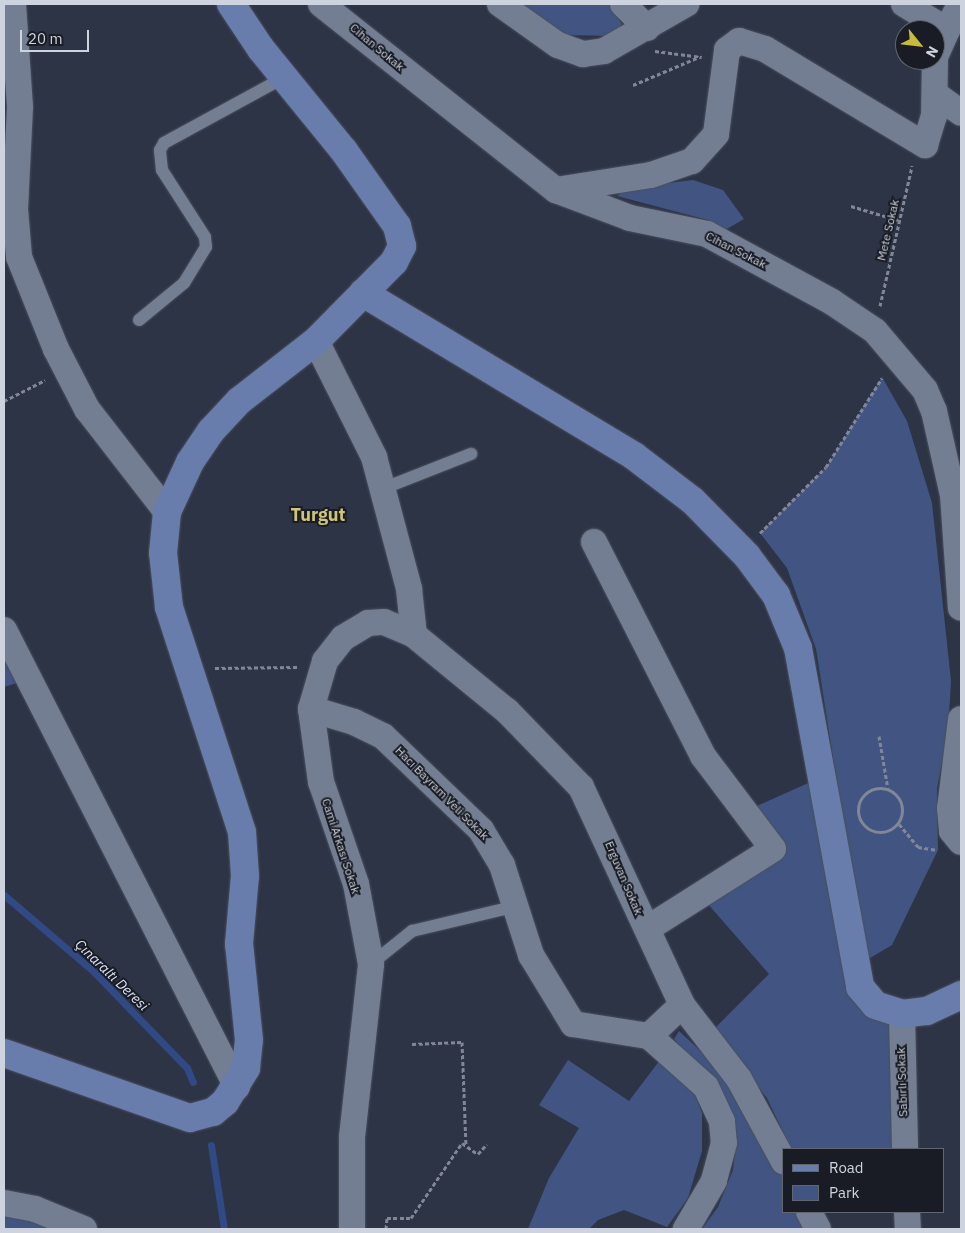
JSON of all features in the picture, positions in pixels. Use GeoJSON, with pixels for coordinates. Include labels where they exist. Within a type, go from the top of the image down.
{"type":"FeatureCollection","features":[{"type":"Feature","properties":{"kind":"main road"},"geometry":{"type":"LineString","coordinates":[[4,1053],[190,1118],[213,1112],[236,1087],[246,1068],[249,1040],[239,944],[245,876],[242,832],[187,669],[164,582],[167,512],[190,462],[211,431],[239,401],[316,341],[394,262],[402,246],[397,226],[231,4]]}},
{"type":"Feature","properties":{"kind":"main road"},"geometry":{"type":"LineString","coordinates":[[363,293],[634,456],[693,501],[742,550],[776,595],[798,648],[856,973],[869,1000],[902,1014],[927,1012],[961,995]]}},
{"type":"Feature","properties":{"kind":"street"},"geometry":{"type":"LineString","coordinates":[[13,4],[20,107],[9,210],[19,256],[65,370],[125,464],[167,512]]}},
{"type":"Feature","properties":{"kind":"street","name":"Cihan Sokak"},"geometry":{"type":"LineString","coordinates":[[321,4],[556,190],[630,218],[707,234],[832,302],[875,331],[925,390],[945,449],[953,495],[961,608]]}},
{"type":"Feature","properties":{"kind":"street"},"geometry":{"type":"LineString","coordinates":[[500,4],[572,52],[596,53],[642,30],[686,4]]}},
{"type":"Feature","properties":{"kind":"street"},"geometry":{"type":"LineString","coordinates":[[623,4],[642,30]]}},
{"type":"Feature","properties":{"kind":"street"},"geometry":{"type":"LineString","coordinates":[[904,4],[947,30]]}},
{"type":"Feature","properties":{"kind":"street"},"geometry":{"type":"LineString","coordinates":[[556,190],[651,175],[692,161],[716,134],[725,59],[731,43],[749,42],[925,145],[932,129],[935,94],[935,57],[960,4]]}},
{"type":"Feature","properties":{"kind":"street"},"geometry":{"type":"LineString","coordinates":[[935,94],[961,113]]}},
{"type":"Feature","properties":{"kind":"street"},"geometry":{"type":"LineString","coordinates":[[316,341],[374,457],[409,589],[414,635]]}},
{"type":"Feature","properties":{"kind":"street"},"geometry":{"type":"LineString","coordinates":[[594,542],[703,756],[774,849],[646,929]]}},
{"type":"Feature","properties":{"kind":"street","name":"Cami Arkası Sokak"},"geometry":{"type":"LineString","coordinates":[[352,1229],[352,1137],[371,964],[356,884],[321,782],[311,709],[322,667],[343,638],[368,623],[384,622],[414,635]]}},
{"type":"Feature","properties":{"kind":"street"},"geometry":{"type":"LineString","coordinates":[[4,630],[236,1087]]}},
{"type":"Feature","properties":{"kind":"street","name":"Erguvan Sokak"},"geometry":{"type":"LineString","coordinates":[[414,635],[533,735],[581,787],[682,1005],[738,1079],[782,1158]]}},
{"type":"Feature","properties":{"kind":"street","name":"Hacı Bayram Veli Sokak"},"geometry":{"type":"LineString","coordinates":[[311,709],[368,727],[414,762],[494,848],[513,907],[531,954],[573,1024],[649,1036]]}},
{"type":"Feature","properties":{"kind":"street"},"geometry":{"type":"LineString","coordinates":[[949,846],[952,831],[950,808],[961,719]]}},
{"type":"Feature","properties":{"kind":"street"},"geometry":{"type":"LineString","coordinates":[[682,1005],[649,1036],[706,1087],[722,1122],[724,1143],[714,1181],[686,1229]]}},
{"type":"Feature","properties":{"kind":"street","name":"Sabırlı Sokak"},"geometry":{"type":"LineString","coordinates":[[902,1014],[905,1148]]}},
{"type":"Feature","properties":{"kind":"street"},"geometry":{"type":"LineString","coordinates":[[4,1203],[35,1209],[84,1229]]}},
{"type":"Feature","properties":{"kind":"street"},"geometry":{"type":"LineString","coordinates":[[810,1213],[818,1229]]}},
{"type":"Feature","properties":{"kind":"street"},"geometry":{"type":"LineString","coordinates":[[907,1213],[908,1229]]}},
{"type":"Feature","properties":{"kind":"lane"},"geometry":{"type":"LineString","coordinates":[[139,320],[184,283],[206,247],[205,237],[162,170],[160,150],[164,142],[285,77]]}},
{"type":"Feature","properties":{"kind":"lane"},"geometry":{"type":"LineString","coordinates":[[382,489],[471,454]]}},
{"type":"Feature","properties":{"kind":"lane"},"geometry":{"type":"LineString","coordinates":[[371,964],[412,931],[513,907]]}},
{"type":"Feature","properties":{"kind":"path"},"geometry":{"type":"LineString","coordinates":[[642,30],[657,53],[725,59]]}},
{"type":"Feature","properties":{"kind":"path"},"geometry":{"type":"LineString","coordinates":[[633,85],[699,56]]}},
{"type":"Feature","properties":{"kind":"path","name":"Mete Sokak"},"geometry":{"type":"LineString","coordinates":[[875,331],[898,220],[916,146],[923,150],[925,145]]}},
{"type":"Feature","properties":{"kind":"path"},"geometry":{"type":"LineString","coordinates":[[851,206],[898,220]]}},
{"type":"Feature","properties":{"kind":"path"},"geometry":{"type":"LineString","coordinates":[[742,550],[826,467],[896,354]]}},
{"type":"Feature","properties":{"kind":"path"},"geometry":{"type":"LineString","coordinates":[[4,401],[65,370]]}},
{"type":"Feature","properties":{"kind":"path"},"geometry":{"type":"LineString","coordinates":[[187,669],[322,667]]}},
{"type":"Feature","properties":{"kind":"path"},"geometry":{"type":"LineString","coordinates":[[879,736],[888,789]]}},
{"type":"Feature","properties":{"kind":"path"},"geometry":{"type":"LineString","coordinates":[[888,789],[900,796],[903,811],[899,824],[882,833],[874,832],[855,811],[861,796],[888,789]]}},
{"type":"Feature","properties":{"kind":"path"},"geometry":{"type":"LineString","coordinates":[[899,824],[918,847],[949,846]]}},
{"type":"Feature","properties":{"kind":"path"},"geometry":{"type":"LineString","coordinates":[[412,1044],[462,1042],[466,1146]]}},
{"type":"Feature","properties":{"kind":"path"},"geometry":{"type":"LineString","coordinates":[[386,1229],[387,1218],[411,1218],[462,1143],[478,1154],[487,1144]]}},
{"type":"Feature","properties":{"kind":"green space"},"geometry":{"type":"Polygon","coordinates":[[[518,4],[609,4],[622,24],[613,36],[563,35],[518,4]]]}},
{"type":"Feature","properties":{"kind":"green space"},"geometry":{"type":"Polygon","coordinates":[[[693,180],[723,190],[744,219],[725,230],[708,220],[617,196],[627,188],[693,180]]]}},
{"type":"Feature","properties":{"kind":"green space"},"geometry":{"type":"Polygon","coordinates":[[[882,377],[907,421],[932,503],[951,681],[948,733],[937,788],[938,850],[892,945],[865,961],[816,649],[787,568],[760,533],[826,467],[882,377]]]}},
{"type":"Feature","properties":{"kind":"green space"},"geometry":{"type":"Polygon","coordinates":[[[4,652],[20,682],[4,687],[4,652]]]}},
{"type":"Feature","properties":{"kind":"green space"},"geometry":{"type":"Polygon","coordinates":[[[815,780],[849,976],[894,1022],[897,1148],[791,1148],[767,1098],[713,1030],[769,974],[707,903],[785,852],[757,806],[815,780]]]}},
{"type":"Feature","properties":{"kind":"green space"},"geometry":{"type":"Polygon","coordinates":[[[679,1031],[733,1081],[751,1109],[782,1176],[782,1213],[798,1213],[806,1229],[702,1229],[718,1207],[733,1170],[736,1140],[719,1092],[674,1039],[679,1031]]]}},
{"type":"Feature","properties":{"kind":"green space"},"geometry":{"type":"Polygon","coordinates":[[[568,1060],[629,1101],[660,1060],[692,1085],[702,1113],[702,1151],[688,1198],[667,1227],[624,1210],[598,1220],[589,1229],[528,1229],[549,1178],[579,1128],[539,1105],[568,1060]]]}},
{"type":"Feature","properties":{"kind":"green space"},"geometry":{"type":"Polygon","coordinates":[[[4,1213],[61,1229],[4,1229],[4,1213]]]}},
{"type":"Feature","properties":{"kind":"waterway","name":"Çınaraltı Deresi"},"geometry":{"type":"LineString","coordinates":[[4,895],[94,972],[187,1068],[193,1082]]}},
{"type":"Feature","properties":{"kind":"waterway","name":"Çınaraltı Deresi"},"geometry":{"type":"LineString","coordinates":[[211,1145],[224,1229]]}},
{"type":"Feature","properties":{"kind":"district","name":"Turgut"},"geometry":{"type":"Point","coordinates":[318,515]}}]}
